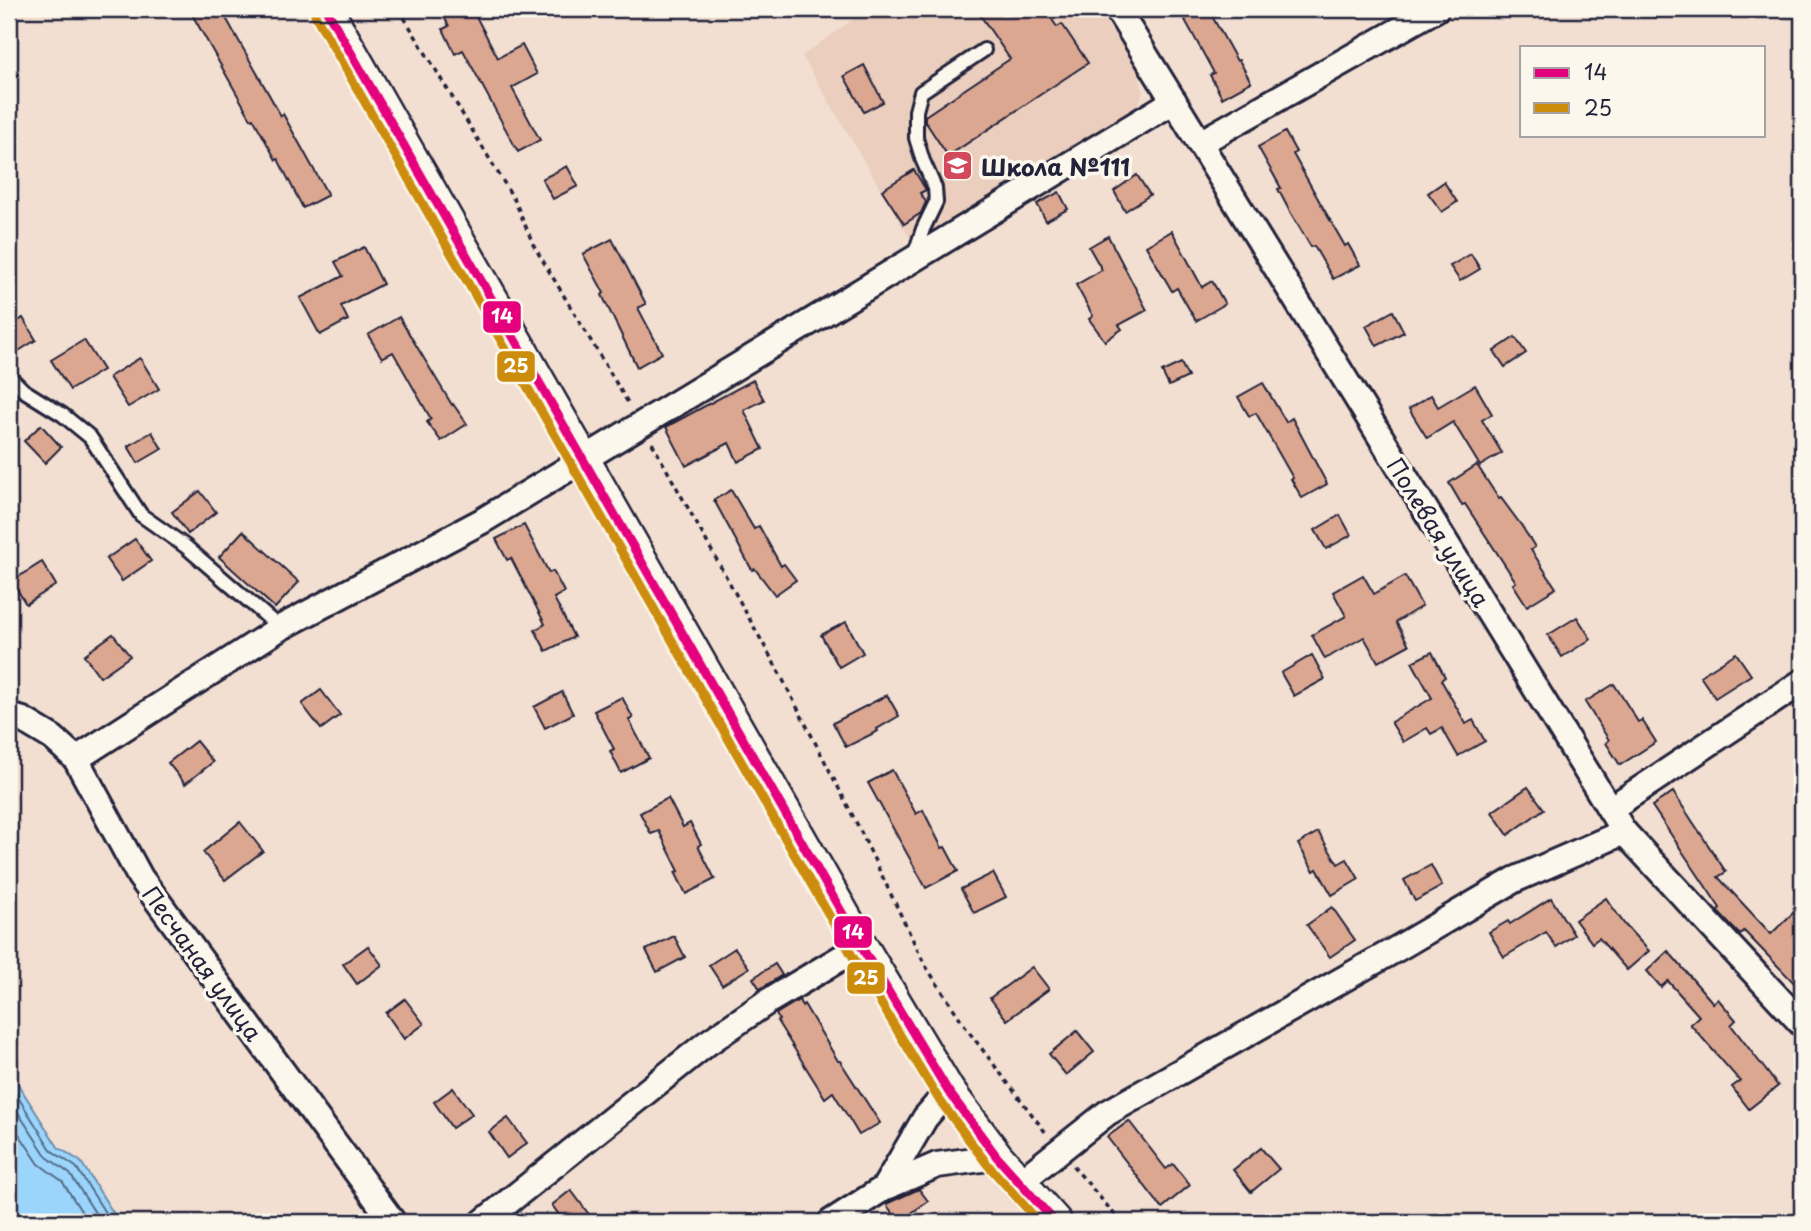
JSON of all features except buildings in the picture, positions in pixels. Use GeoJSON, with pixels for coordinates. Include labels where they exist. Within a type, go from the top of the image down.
{"type":"FeatureCollection","features":[{"type":"Feature","properties":{"kind":"street"},"geometry":{"type":"LineString","coordinates":[[326,9],[861,946],[948,1091],[997,1157],[1055,1222]]}},
{"type":"Feature","properties":{"kind":"street","name":"Полевая улица"},"geometry":{"type":"LineString","coordinates":[[1117,9],[1624,832],[1802,1024]]}},
{"type":"Feature","properties":{"kind":"street"},"geometry":{"type":"LineString","coordinates":[[1200,143],[1436,9]]}},
{"type":"Feature","properties":{"kind":"street"},"geometry":{"type":"LineString","coordinates":[[76,759],[280,628],[482,521],[1174,101]]}},
{"type":"Feature","properties":{"kind":"street"},"geometry":{"type":"LineString","coordinates":[[1610,808],[1802,682]]}},
{"type":"Feature","properties":{"kind":"street","name":"Песчаная улица"},"geometry":{"type":"LineString","coordinates":[[9,716],[23,720],[53,738],[76,759],[140,877],[393,1222]]}},
{"type":"Feature","properties":{"kind":"street"},"geometry":{"type":"LineString","coordinates":[[1020,1182],[1107,1113],[1514,880],[1624,832]]}},
{"type":"Feature","properties":{"kind":"street"},"geometry":{"type":"LineString","coordinates":[[483,1222],[706,1044],[767,1002],[861,946]]}},
{"type":"Feature","properties":{"kind":"street"},"geometry":{"type":"LineString","coordinates":[[884,1188],[925,1118],[948,1091]]}},
{"type":"Feature","properties":{"kind":"street"},"geometry":{"type":"LineString","coordinates":[[831,1222],[884,1188],[937,1165],[997,1157]]}},
{"type":"Feature","properties":{"kind":"lane"},"geometry":{"type":"LineString","coordinates":[[912,260],[936,202],[935,188],[916,138],[916,111],[921,92],[984,50]]}},
{"type":"Feature","properties":{"kind":"lane"},"geometry":{"type":"LineString","coordinates":[[9,376],[23,390],[63,415],[90,437],[141,515],[185,546],[280,628]]}},
{"type":"Feature","properties":{"kind":"path"},"geometry":{"type":"LineString","coordinates":[[399,9],[515,201],[534,246],[642,425],[780,674],[925,965],[969,1032],[1059,1150],[1121,1222]]}},
{"type":"Feature","properties":{"kind":"shaded area","name":"Школа №111"},"geometry":{"type":"Polygon","coordinates":[[[856,9],[1097,9],[1138,69],[1143,93],[1135,112],[926,240],[909,237],[802,56],[859,15],[856,9]]]}},
{"type":"Feature","properties":{"kind":"water"},"geometry":{"type":"Polygon","coordinates":[[[9,1070],[58,1147],[81,1162],[119,1222],[22,1222],[9,1206],[9,1070]]]}},
{"type":"Feature","properties":{"kind":"transit line","name":"14"},"geometry":{"type":"LineString","coordinates":[[326,9],[861,946],[948,1091],[997,1157],[1055,1222]]}},
{"type":"Feature","properties":{"kind":"transit line","name":"25"},"geometry":{"type":"LineString","coordinates":[[315,15],[850,952],[938,1098],[987,1164],[1039,1222]]}},
{"type":"Feature","properties":{"kind":"place","name":"Школа №111"},"geometry":{"type":"Point","coordinates":[958,166]}}]}
